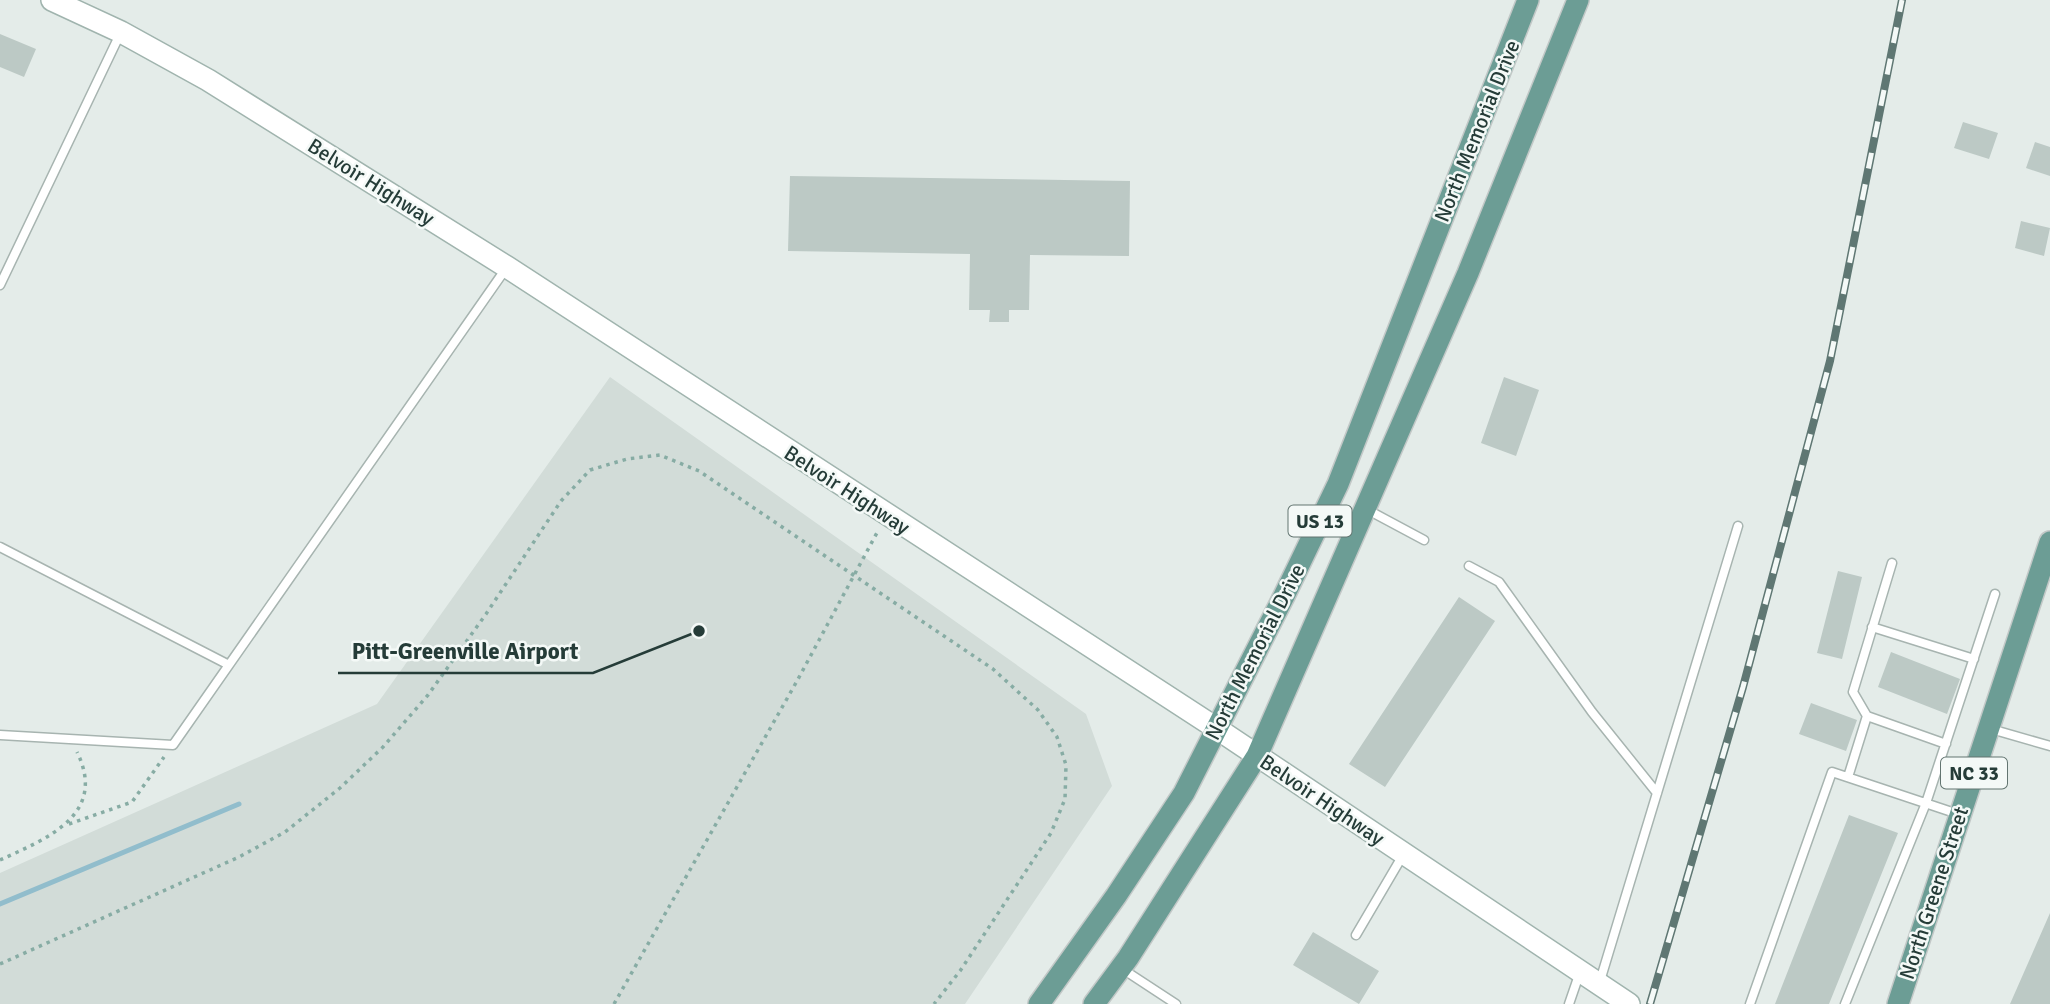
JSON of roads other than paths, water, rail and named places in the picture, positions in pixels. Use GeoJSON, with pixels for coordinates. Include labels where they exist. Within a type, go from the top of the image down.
{"type":"FeatureCollection","features":[{"type":"Feature","properties":{"kind":"main road","name":"North Memorial Drive"},"geometry":{"type":"LineString","coordinates":[[1039,1004],[1169,816],[1216,729],[1338,484],[1528,0]]}},
{"type":"Feature","properties":{"kind":"main road","name":"North Memorial Drive"},"geometry":{"type":"LineString","coordinates":[[1094,1004],[1121,968],[1257,757],[1468,273],[1577,0]]}},
{"type":"Feature","properties":{"kind":"main road","name":"North Greene Street"},"geometry":{"type":"LineString","coordinates":[[1898,1004],[2050,542]]}},
{"type":"Feature","properties":{"kind":"street","name":"Belvoir Highway"},"geometry":{"type":"LineString","coordinates":[[52,0],[121,32],[208,80],[507,267],[1216,729],[1629,1004]]}},
{"type":"Feature","properties":{"kind":"lane"},"geometry":{"type":"LineString","coordinates":[[0,285],[121,32]]}},
{"type":"Feature","properties":{"kind":"lane"},"geometry":{"type":"LineString","coordinates":[[0,735],[173,745],[507,267]]}},
{"type":"Feature","properties":{"kind":"lane"},"geometry":{"type":"LineString","coordinates":[[1366,509],[1424,540]]}},
{"type":"Feature","properties":{"kind":"lane"},"geometry":{"type":"LineString","coordinates":[[1599,984],[1738,526]]}},
{"type":"Feature","properties":{"kind":"lane"},"geometry":{"type":"LineString","coordinates":[[0,547],[229,665]]}},
{"type":"Feature","properties":{"kind":"lane"},"geometry":{"type":"LineString","coordinates":[[1892,563],[1853,692],[1867,716],[1945,744]]}},
{"type":"Feature","properties":{"kind":"lane"},"geometry":{"type":"LineString","coordinates":[[1469,566],[1499,582],[1592,712],[1657,793]]}},
{"type":"Feature","properties":{"kind":"lane"},"geometry":{"type":"LineString","coordinates":[[1845,1004],[1926,803],[1995,594]]}},
{"type":"Feature","properties":{"kind":"lane"},"geometry":{"type":"LineString","coordinates":[[1872,627],[1974,659]]}},
{"type":"Feature","properties":{"kind":"lane"},"geometry":{"type":"LineString","coordinates":[[1848,778],[1867,716]]}},
{"type":"Feature","properties":{"kind":"lane"},"geometry":{"type":"LineString","coordinates":[[1989,729],[2050,746]]}},
{"type":"Feature","properties":{"kind":"lane"},"geometry":{"type":"LineString","coordinates":[[1750,1004],[1832,772],[1960,814]]}},
{"type":"Feature","properties":{"kind":"lane"},"geometry":{"type":"LineString","coordinates":[[1356,935],[1403,855]]}},
{"type":"Feature","properties":{"kind":"lane"},"geometry":{"type":"LineString","coordinates":[[1121,968],[1176,1004]]}},
{"type":"Feature","properties":{"kind":"lane"},"geometry":{"type":"LineString","coordinates":[[1569,1004],[1580,972]]}},
{"type":"Feature","properties":{"kind":"waterway"},"geometry":{"type":"LineString","coordinates":[[0,904],[239,804]]}},
{"type":"Feature","properties":{"kind":"railway"},"geometry":{"type":"LineString","coordinates":[[1650,1004],[1743,687],[1830,361],[1902,0]]}},
{"type":"Feature","properties":{"kind":"place","name":"Pitt-Greenville Airport"},"geometry":{"type":"Point","coordinates":[699,631]}}]}
